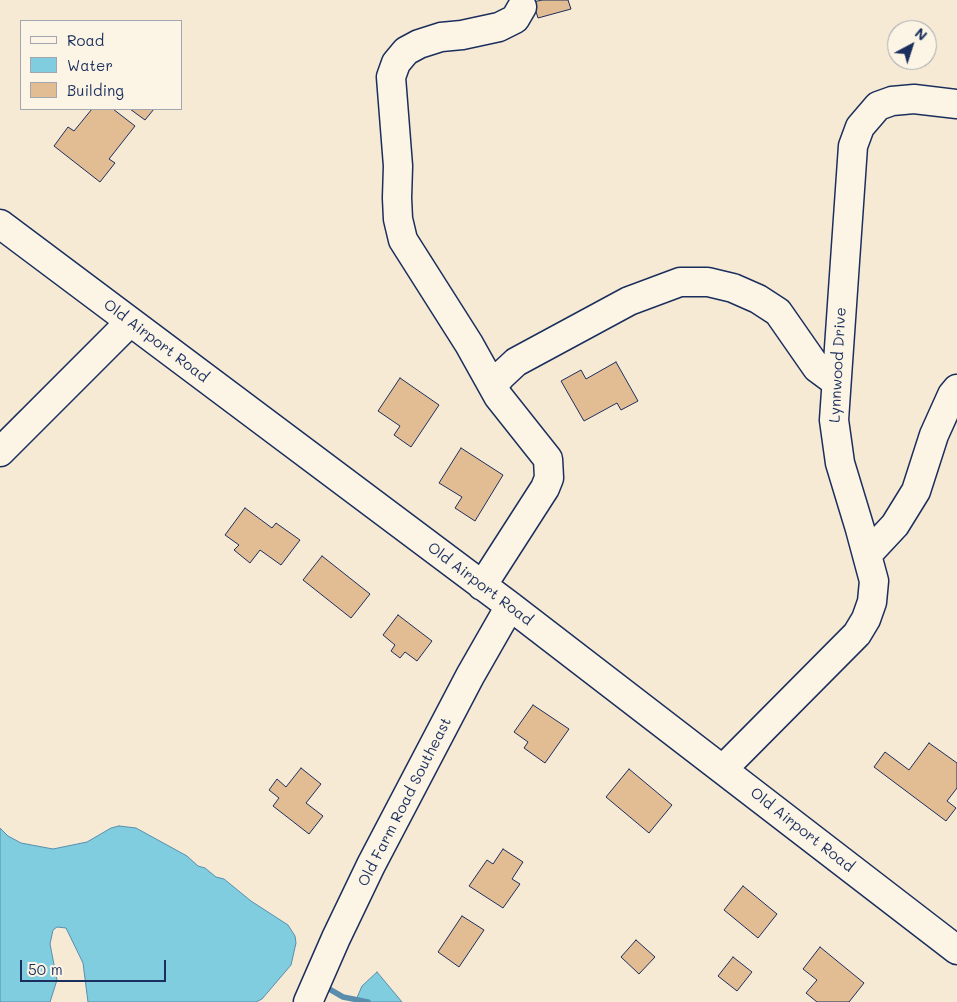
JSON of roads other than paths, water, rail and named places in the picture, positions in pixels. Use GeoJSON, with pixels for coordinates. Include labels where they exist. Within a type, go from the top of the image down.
{"type":"FeatureCollection","features":[{"type":"Feature","properties":{"kind":"street"},"geometry":{"type":"LineString","coordinates":[[482,586],[545,488],[550,471],[548,459],[498,396],[469,344],[403,240],[398,219],[398,166],[391,77],[396,63],[406,51],[419,44],[441,37],[462,35],[500,27],[515,19],[522,7]]}},
{"type":"Feature","properties":{"kind":"street","name":"Lynnwood Drive"},"geometry":{"type":"LineString","coordinates":[[723,769],[857,634],[866,619],[872,602],[874,581],[840,463],[834,420],[853,146],[860,128],[878,106],[892,101],[914,100],[957,104]]}},
{"type":"Feature","properties":{"kind":"street","name":"Old Airport Road"},"geometry":{"type":"LineString","coordinates":[[0,224],[510,606],[957,950]]}},
{"type":"Feature","properties":{"kind":"street"},"geometry":{"type":"LineString","coordinates":[[493,386],[516,362],[630,301],[680,282],[708,282],[733,288],[758,299],[778,312],[817,368],[836,382]]}},
{"type":"Feature","properties":{"kind":"street"},"geometry":{"type":"LineString","coordinates":[[0,452],[130,322]]}},
{"type":"Feature","properties":{"kind":"street"},"geometry":{"type":"LineString","coordinates":[[867,555],[895,525],[916,491],[934,435],[952,395],[957,389]]}},
{"type":"Feature","properties":{"kind":"street","name":"Old Farm Road Southeast"},"geometry":{"type":"LineString","coordinates":[[308,1002],[371,866],[470,676],[510,606]]}},
{"type":"Feature","properties":{"kind":"water"},"geometry":{"type":"Polygon","coordinates":[[[119,826],[136,828],[187,856],[198,866],[205,868],[216,877],[224,879],[251,901],[288,925],[295,936],[296,943],[291,965],[262,999],[256,1002],[88,1002],[83,963],[66,928],[57,927],[53,930],[50,944],[57,980],[50,1002],[0,1002],[0,828],[8,836],[21,843],[53,849],[87,842],[111,828],[119,826]]]}},
{"type":"Feature","properties":{"kind":"water"},"geometry":{"type":"Polygon","coordinates":[[[377,972],[402,1002],[358,1002],[356,1000],[362,986],[377,972]]]}},
{"type":"Feature","properties":{"kind":"waterway"},"geometry":{"type":"LineString","coordinates":[[331,990],[343,997],[368,1002]]}}]}
